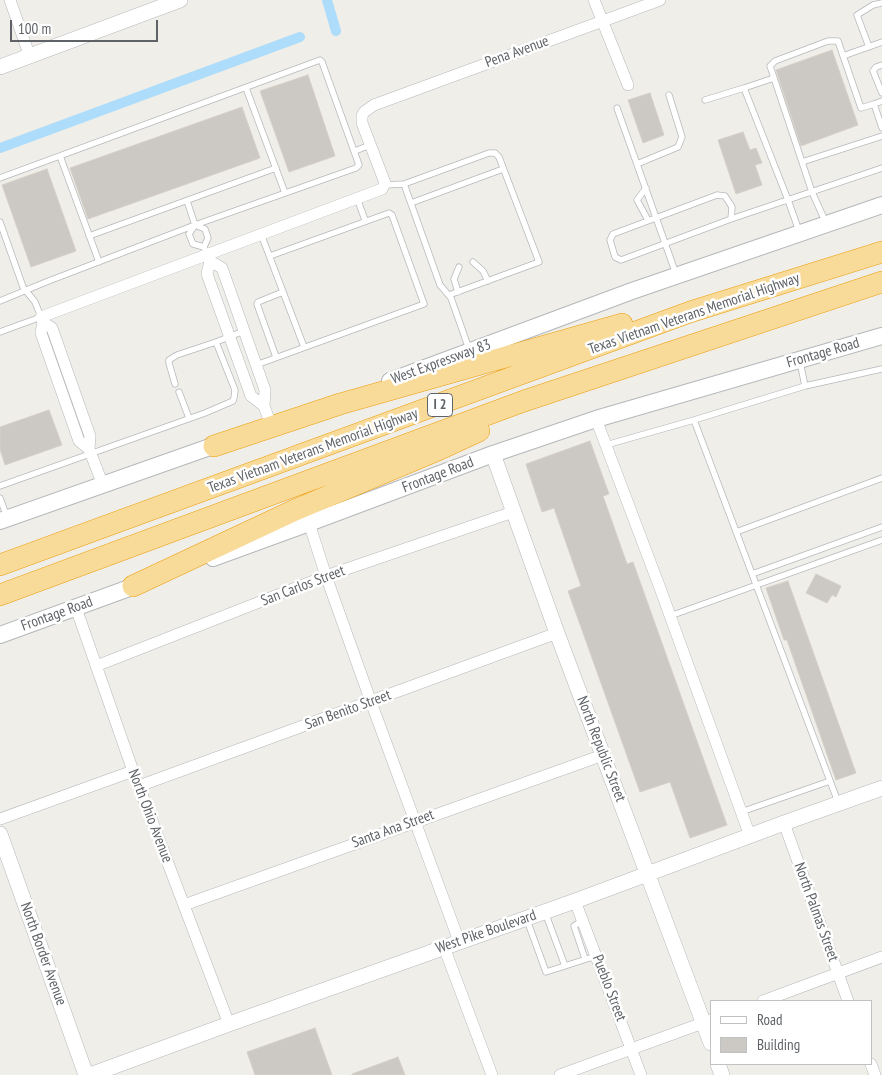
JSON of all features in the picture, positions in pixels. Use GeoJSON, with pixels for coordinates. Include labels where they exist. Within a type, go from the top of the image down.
{"type":"FeatureCollection","features":[{"type":"Feature","properties":{"kind":"highway"},"geometry":{"type":"LineString","coordinates":[[214,446],[349,401],[882,252]]}},
{"type":"Feature","properties":{"kind":"highway","name":"Texas Vietnam Veterans Memorial Highway"},"geometry":{"type":"LineString","coordinates":[[0,565],[690,312],[882,252]]}},
{"type":"Feature","properties":{"kind":"highway","name":"Texas Vietnam Veterans Memorial Highway"},"geometry":{"type":"LineString","coordinates":[[0,595],[524,401],[882,282]]}},
{"type":"Feature","properties":{"kind":"highway"},"geometry":{"type":"LineString","coordinates":[[133,586],[295,510],[440,449],[587,380]]}},
{"type":"Feature","properties":{"kind":"main road","name":"West Expressway 83"},"geometry":{"type":"LineString","coordinates":[[4,520],[214,446],[677,276],[882,205]]}},
{"type":"Feature","properties":{"kind":"main road","name":"Frontage Road"},"geometry":{"type":"LineString","coordinates":[[0,636],[133,586],[309,524],[493,454],[596,418],[882,336]]}},
{"type":"Feature","properties":{"kind":"street"},"geometry":{"type":"LineString","coordinates":[[10,0],[30,57]]}},
{"type":"Feature","properties":{"kind":"street"},"geometry":{"type":"LineString","coordinates":[[0,68],[180,0]]}},
{"type":"Feature","properties":{"kind":"street"},"geometry":{"type":"LineString","coordinates":[[594,0],[628,85]]}},
{"type":"Feature","properties":{"kind":"street","name":"Pena Avenue"},"geometry":{"type":"LineString","coordinates":[[370,145],[362,123],[362,116],[364,112],[374,105],[660,0]]}},
{"type":"Feature","properties":{"kind":"street"},"geometry":{"type":"LineString","coordinates":[[103,485],[90,451],[90,436],[52,328],[42,319],[207,254],[382,189],[384,183],[370,145]]}},
{"type":"Feature","properties":{"kind":"street"},"geometry":{"type":"LineString","coordinates":[[207,254],[222,268],[265,390],[264,406],[271,425]]}},
{"type":"Feature","properties":{"kind":"street"},"geometry":{"type":"LineString","coordinates":[[207,254],[207,274],[251,396],[264,406]]}},
{"type":"Feature","properties":{"kind":"street"},"geometry":{"type":"LineString","coordinates":[[596,418],[750,836]]}},
{"type":"Feature","properties":{"kind":"street","name":"North Republic Street"},"geometry":{"type":"LineString","coordinates":[[493,454],[557,633],[648,874],[707,1022],[710,1038]]}},
{"type":"Feature","properties":{"kind":"street","name":"San Carlos Street"},"geometry":{"type":"LineString","coordinates":[[96,666],[326,576],[513,512]]}},
{"type":"Feature","properties":{"kind":"street"},"geometry":{"type":"LineString","coordinates":[[309,524],[371,702],[459,941]]}},
{"type":"Feature","properties":{"kind":"street","name":"North Ohio Avenue"},"geometry":{"type":"LineString","coordinates":[[76,608],[133,771],[229,1024]]}},
{"type":"Feature","properties":{"kind":"street","name":"San Benito Street"},"geometry":{"type":"LineString","coordinates":[[139,786],[557,633]]}},
{"type":"Feature","properties":{"kind":"street","name":"Santa Ana Street"},"geometry":{"type":"LineString","coordinates":[[184,905],[603,755]]}},
{"type":"Feature","properties":{"kind":"street"},"geometry":{"type":"LineString","coordinates":[[0,819],[133,771]]}},
{"type":"Feature","properties":{"kind":"street","name":"West Pike Boulevard"},"geometry":{"type":"LineString","coordinates":[[88,1075],[459,941],[545,912],[882,788]]}},
{"type":"Feature","properties":{"kind":"street","name":"North Palmas Street"},"geometry":{"type":"LineString","coordinates":[[784,823],[848,1000]]}},
{"type":"Feature","properties":{"kind":"street","name":"North Border Avenue"},"geometry":{"type":"LineString","coordinates":[[0,834],[88,1075]]}},
{"type":"Feature","properties":{"kind":"street","name":"Pueblo Street"},"geometry":{"type":"LineString","coordinates":[[575,901],[583,920],[591,957],[632,1049],[641,1075]]}},
{"type":"Feature","properties":{"kind":"street"},"geometry":{"type":"LineString","coordinates":[[444,947],[492,1075]]}},
{"type":"Feature","properties":{"kind":"street"},"geometry":{"type":"LineString","coordinates":[[766,1000],[882,957]]}},
{"type":"Feature","properties":{"kind":"street"},"geometry":{"type":"LineString","coordinates":[[560,1075],[707,1022]]}},
{"type":"Feature","properties":{"kind":"lane"},"geometry":{"type":"LineString","coordinates":[[869,46],[857,15],[873,5],[882,3]]}},
{"type":"Feature","properties":{"kind":"lane"},"geometry":{"type":"LineString","coordinates":[[827,224],[812,192],[770,66],[775,61],[828,41],[838,41],[862,108],[882,101]]}},
{"type":"Feature","properties":{"kind":"lane"},"geometry":{"type":"LineString","coordinates":[[843,56],[882,42]]}},
{"type":"Feature","properties":{"kind":"lane"},"geometry":{"type":"LineString","coordinates":[[0,178],[320,60],[359,165],[356,168],[195,225],[0,301]]}},
{"type":"Feature","properties":{"kind":"lane"},"geometry":{"type":"LineString","coordinates":[[882,65],[876,67],[873,71],[882,93]]}},
{"type":"Feature","properties":{"kind":"lane"},"geometry":{"type":"LineString","coordinates":[[705,100],[774,78]]}},
{"type":"Feature","properties":{"kind":"lane"},"geometry":{"type":"LineString","coordinates":[[246,88],[285,193]]}},
{"type":"Feature","properties":{"kind":"lane"},"geometry":{"type":"LineString","coordinates":[[744,88],[799,233]]}},
{"type":"Feature","properties":{"kind":"lane"},"geometry":{"type":"LineString","coordinates":[[637,164],[678,147],[682,137],[669,96]]}},
{"type":"Feature","properties":{"kind":"lane"},"geometry":{"type":"LineString","coordinates":[[874,104],[882,128]]}},
{"type":"Feature","properties":{"kind":"lane"},"geometry":{"type":"LineString","coordinates":[[617,108],[677,276]]}},
{"type":"Feature","properties":{"kind":"lane"},"geometry":{"type":"LineString","coordinates":[[802,162],[882,136]]}},
{"type":"Feature","properties":{"kind":"lane"},"geometry":{"type":"LineString","coordinates":[[355,150],[370,145]]}},
{"type":"Feature","properties":{"kind":"lane"},"geometry":{"type":"LineString","coordinates":[[384,185],[404,184],[489,153],[495,153],[499,157],[539,262],[449,296]]}},
{"type":"Feature","properties":{"kind":"lane"},"geometry":{"type":"LineString","coordinates":[[60,156],[99,262]]}},
{"type":"Feature","properties":{"kind":"lane"},"geometry":{"type":"LineString","coordinates":[[89,236],[276,168]]}},
{"type":"Feature","properties":{"kind":"lane"},"geometry":{"type":"LineString","coordinates":[[731,219],[732,207],[725,196],[717,195],[613,234],[610,240],[615,257],[621,260],[666,245],[731,219],[882,168]]}},
{"type":"Feature","properties":{"kind":"lane"},"geometry":{"type":"LineString","coordinates":[[411,203],[503,169]]}},
{"type":"Feature","properties":{"kind":"lane"},"geometry":{"type":"LineString","coordinates":[[404,184],[440,285],[449,296],[470,351]]}},
{"type":"Feature","properties":{"kind":"lane"},"geometry":{"type":"LineString","coordinates":[[646,188],[637,200],[648,220]]}},
{"type":"Feature","properties":{"kind":"lane"},"geometry":{"type":"LineString","coordinates":[[357,198],[365,220]]}},
{"type":"Feature","properties":{"kind":"lane"},"geometry":{"type":"LineString","coordinates":[[187,201],[195,225],[190,234],[193,244],[207,254]]}},
{"type":"Feature","properties":{"kind":"lane"},"geometry":{"type":"LineString","coordinates":[[256,365],[424,304],[392,215],[389,213],[384,213],[270,256]]}},
{"type":"Feature","properties":{"kind":"lane"},"geometry":{"type":"LineString","coordinates":[[0,222],[23,287],[35,302],[42,319],[0,332]]}},
{"type":"Feature","properties":{"kind":"lane"},"geometry":{"type":"LineString","coordinates":[[195,225],[205,229],[208,238],[207,254]]}},
{"type":"Feature","properties":{"kind":"lane"},"geometry":{"type":"LineString","coordinates":[[261,234],[304,347]]}},
{"type":"Feature","properties":{"kind":"lane"},"geometry":{"type":"LineString","coordinates":[[472,262],[483,271],[488,282]]}},
{"type":"Feature","properties":{"kind":"lane"},"geometry":{"type":"LineString","coordinates":[[458,292],[454,278],[459,267]]}},
{"type":"Feature","properties":{"kind":"lane"},"geometry":{"type":"LineString","coordinates":[[276,357],[257,304],[283,292]]}},
{"type":"Feature","properties":{"kind":"lane"},"geometry":{"type":"LineString","coordinates":[[176,384],[168,363],[170,360],[177,355],[244,332]]}},
{"type":"Feature","properties":{"kind":"lane"},"geometry":{"type":"LineString","coordinates":[[0,486],[90,451],[189,418],[232,401],[235,390],[216,342]]}},
{"type":"Feature","properties":{"kind":"lane"},"geometry":{"type":"LineString","coordinates":[[800,360],[805,386]]}},
{"type":"Feature","properties":{"kind":"lane"},"geometry":{"type":"LineString","coordinates":[[606,445],[805,386],[882,369]]}},
{"type":"Feature","properties":{"kind":"lane"},"geometry":{"type":"LineString","coordinates":[[179,392],[189,418]]}},
{"type":"Feature","properties":{"kind":"lane"},"geometry":{"type":"LineString","coordinates":[[694,420],[839,804]]}},
{"type":"Feature","properties":{"kind":"lane"},"geometry":{"type":"LineString","coordinates":[[736,532],[882,478]]}},
{"type":"Feature","properties":{"kind":"lane"},"geometry":{"type":"LineString","coordinates":[[0,498],[4,520]]}},
{"type":"Feature","properties":{"kind":"lane"},"geometry":{"type":"LineString","coordinates":[[752,574],[882,527]]}},
{"type":"Feature","properties":{"kind":"lane"},"geometry":{"type":"LineString","coordinates":[[863,534],[867,545]]}},
{"type":"Feature","properties":{"kind":"lane"},"geometry":{"type":"LineString","coordinates":[[670,616],[882,540]]}},
{"type":"Feature","properties":{"kind":"lane"},"geometry":{"type":"LineString","coordinates":[[741,812],[830,781]]}},
{"type":"Feature","properties":{"kind":"lane"},"geometry":{"type":"LineString","coordinates":[[545,912],[565,966]]}},
{"type":"Feature","properties":{"kind":"lane"},"geometry":{"type":"LineString","coordinates":[[526,918],[546,972],[591,957]]}},
{"type":"Feature","properties":{"kind":"building"},"geometry":{"type":"Polygon","coordinates":[[[832,50],[858,125],[801,146],[776,70],[832,50]]]}},
{"type":"Feature","properties":{"kind":"building"},"geometry":{"type":"Polygon","coordinates":[[[308,75],[335,156],[289,172],[260,91],[308,75]]]}},
{"type":"Feature","properties":{"kind":"building"},"geometry":{"type":"Polygon","coordinates":[[[650,93],[664,135],[643,143],[628,100],[650,93]]]}},
{"type":"Feature","properties":{"kind":"building"},"geometry":{"type":"Polygon","coordinates":[[[242,107],[260,158],[88,219],[70,168],[242,107]]]}},
{"type":"Feature","properties":{"kind":"building"},"geometry":{"type":"Polygon","coordinates":[[[743,132],[750,150],[756,148],[762,163],[755,165],[762,185],[736,194],[718,140],[743,132]]]}},
{"type":"Feature","properties":{"kind":"building"},"geometry":{"type":"Polygon","coordinates":[[[47,169],[76,251],[31,267],[2,185],[47,169]]]}},
{"type":"Feature","properties":{"kind":"building"},"geometry":{"type":"Polygon","coordinates":[[[49,410],[62,445],[5,465],[0,449],[0,427],[49,410]]]}},
{"type":"Feature","properties":{"kind":"building"},"geometry":{"type":"Polygon","coordinates":[[[590,441],[609,494],[603,496],[627,564],[633,562],[727,825],[690,838],[670,782],[640,792],[568,591],[581,586],[554,508],[542,512],[526,464],[590,441]]]}},
{"type":"Feature","properties":{"kind":"building"},"geometry":{"type":"Polygon","coordinates":[[[816,574],[841,586],[836,597],[832,595],[827,603],[806,593],[816,574]]]}},
{"type":"Feature","properties":{"kind":"building"},"geometry":{"type":"Polygon","coordinates":[[[788,581],[856,773],[836,780],[787,640],[784,640],[766,588],[788,581]]]}},
{"type":"Feature","properties":{"kind":"building"},"geometry":{"type":"Polygon","coordinates":[[[315,1028],[332,1075],[255,1075],[247,1052],[315,1028]]]}},
{"type":"Feature","properties":{"kind":"building"},"geometry":{"type":"Polygon","coordinates":[[[398,1057],[405,1075],[352,1075],[352,1074],[398,1057]]]}},
{"type":"Feature","properties":{"kind":"waterway"},"geometry":{"type":"LineString","coordinates":[[327,0],[336,31]]}},
{"type":"Feature","properties":{"kind":"waterway"},"geometry":{"type":"LineString","coordinates":[[0,148],[300,37]]}}]}
